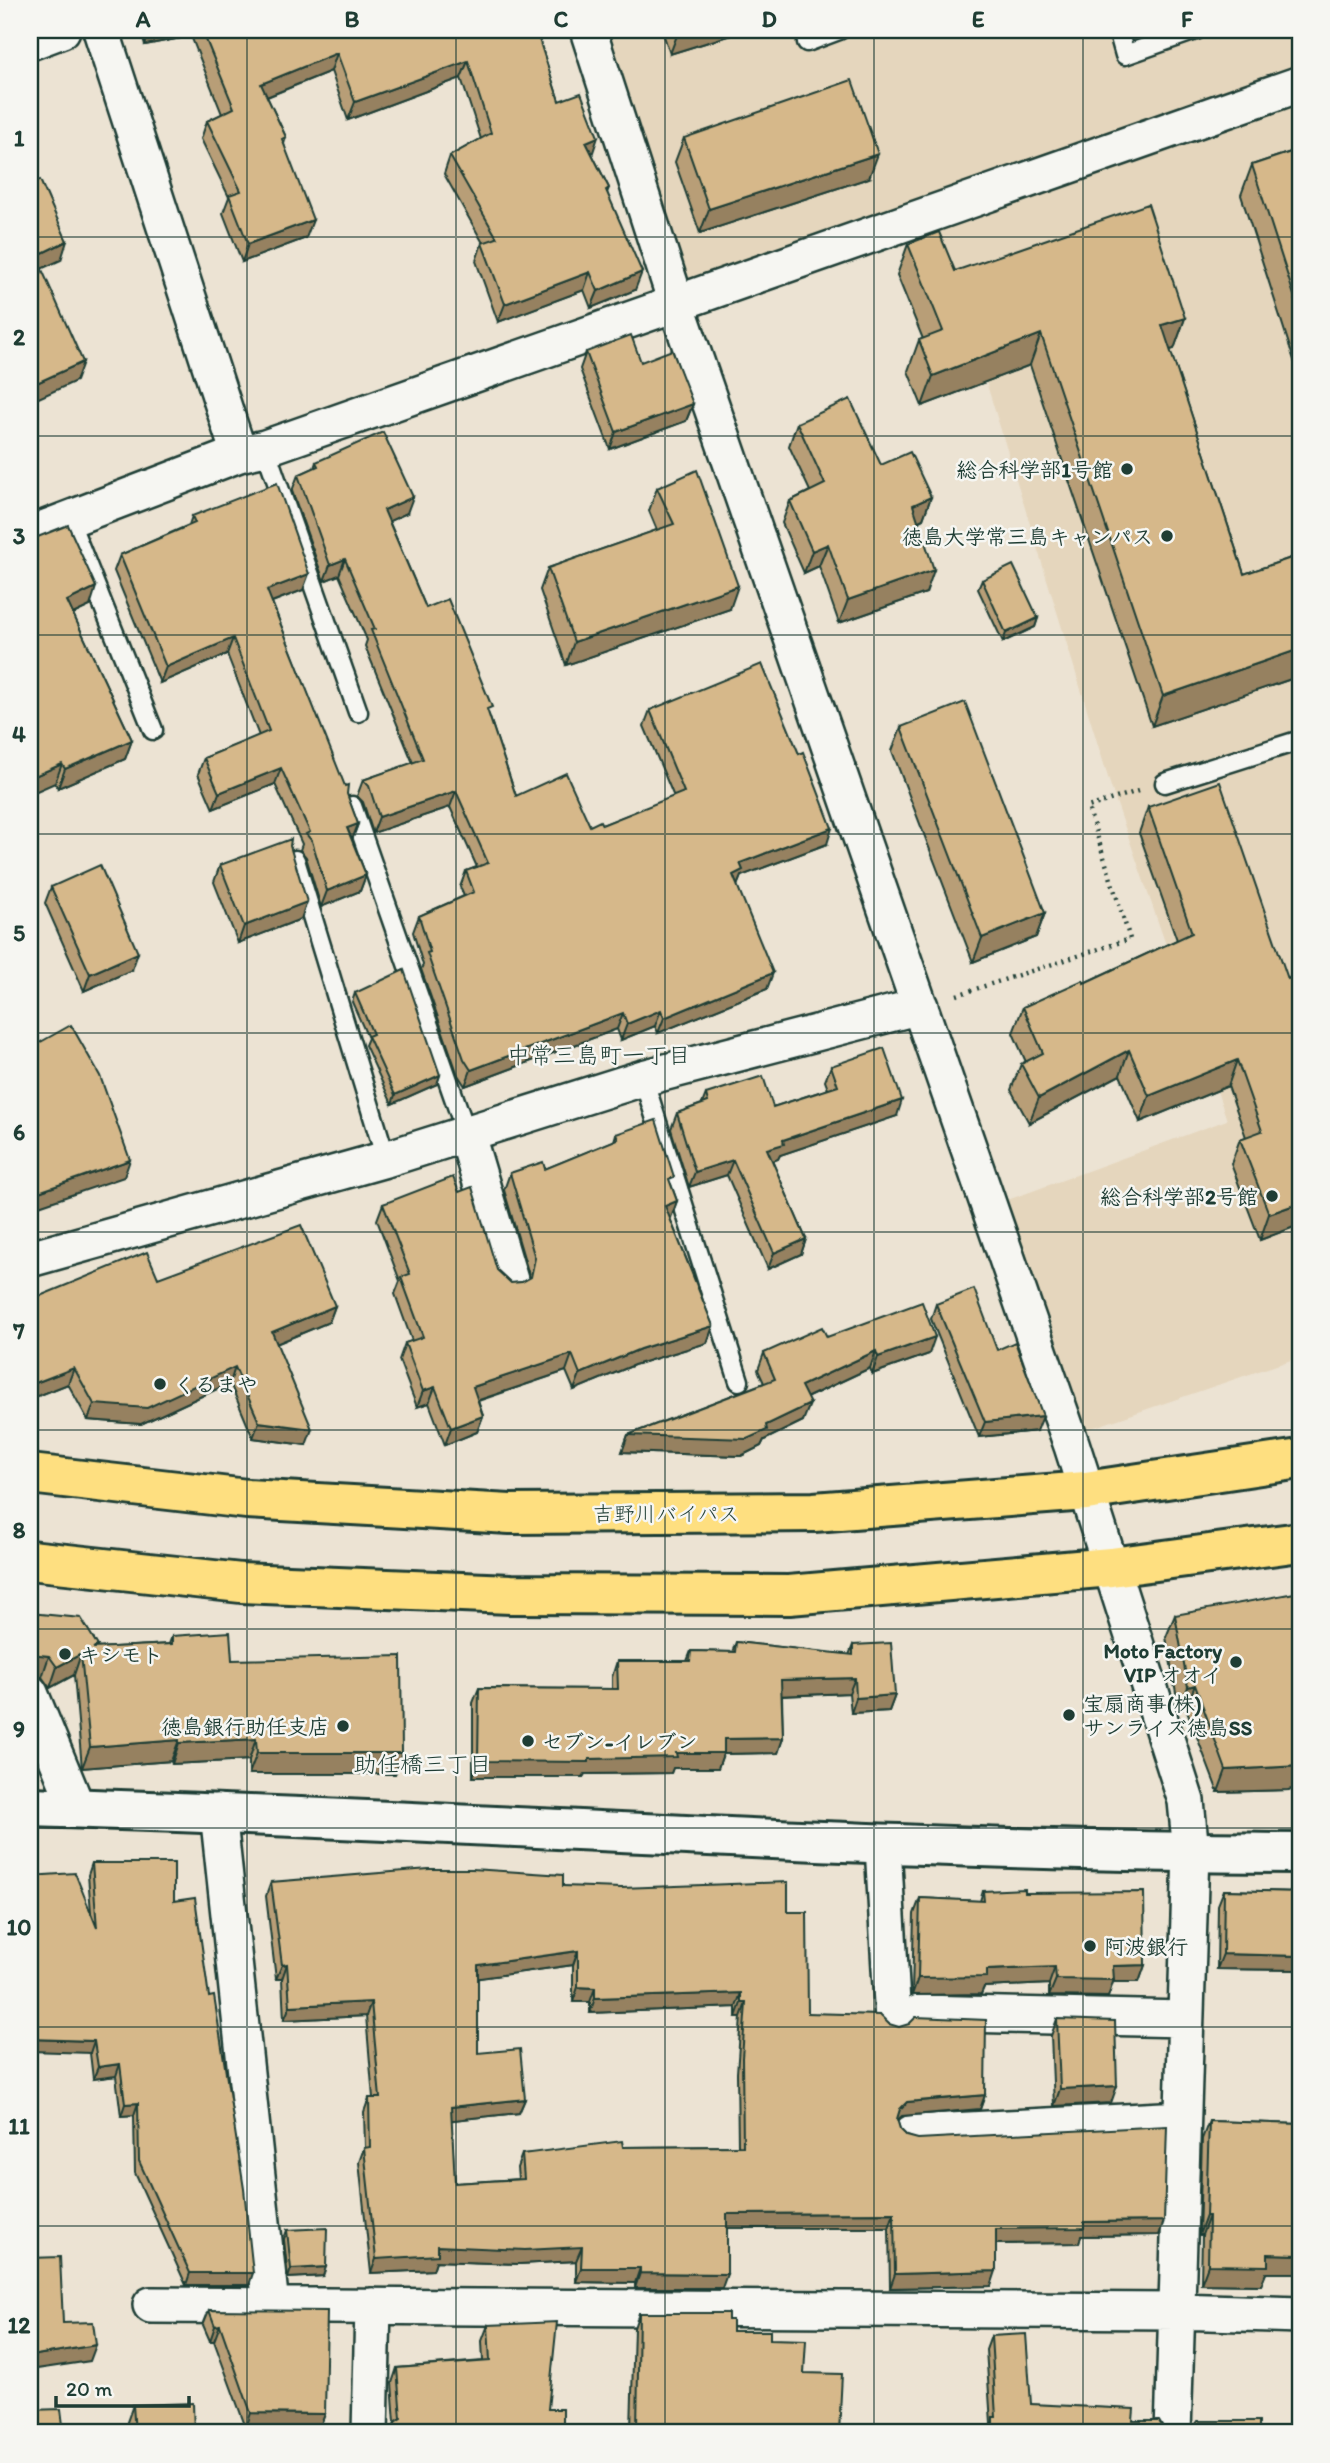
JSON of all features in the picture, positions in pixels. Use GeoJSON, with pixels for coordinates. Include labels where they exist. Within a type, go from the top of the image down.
{"type":"FeatureCollection","features":[{"type":"Feature","properties":{"kind":"highway","name":"吉野川バイパス"},"geometry":{"type":"LineString","coordinates":[[30,1475],[247,1499],[510,1514],[814,1512],[1086,1490],[1300,1459]]}},
{"type":"Feature","properties":{"kind":"highway"},"geometry":{"type":"LineString","coordinates":[[30,1560],[241,1583],[511,1594],[789,1595],[1111,1567],[1300,1542]]}},
{"type":"Feature","properties":{"kind":"street"},"geometry":{"type":"LineString","coordinates":[[30,42],[62,30]]}},
{"type":"Feature","properties":{"kind":"street"},"geometry":{"type":"LineString","coordinates":[[101,30],[252,451]]}},
{"type":"Feature","properties":{"kind":"street"},"geometry":{"type":"LineString","coordinates":[[588,30],[677,303],[1086,1490],[1186,1801],[1191,1853],[1173,2433]]}},
{"type":"Feature","properties":{"kind":"street"},"geometry":{"type":"LineString","coordinates":[[30,534],[252,451],[1300,84]]}},
{"type":"Feature","properties":{"kind":"street"},"geometry":{"type":"LineString","coordinates":[[30,1259],[386,1159],[643,1078],[920,1006]]}},
{"type":"Feature","properties":{"kind":"street"},"geometry":{"type":"LineString","coordinates":[[466,1132],[510,1280]]}},
{"type":"Feature","properties":{"kind":"street"},"geometry":{"type":"LineString","coordinates":[[30,1693],[77,1808]]}},
{"type":"Feature","properties":{"kind":"street"},"geometry":{"type":"LineString","coordinates":[[30,1807],[218,1812],[883,1846],[1300,1853]]}},
{"type":"Feature","properties":{"kind":"street"},"geometry":{"type":"LineString","coordinates":[[218,1812],[271,2306]]}},
{"type":"Feature","properties":{"kind":"street"},"geometry":{"type":"LineString","coordinates":[[883,1846],[906,2017],[1185,2019]]}},
{"type":"Feature","properties":{"kind":"street"},"geometry":{"type":"LineString","coordinates":[[912,2133],[1182,2119]]}},
{"type":"Feature","properties":{"kind":"street"},"geometry":{"type":"LineString","coordinates":[[151,2305],[1176,2311],[1300,2315]]}},
{"type":"Feature","properties":{"kind":"street"},"geometry":{"type":"LineString","coordinates":[[370,2433],[373,2306]]}},
{"type":"Feature","properties":{"kind":"lane"},"geometry":{"type":"LineString","coordinates":[[807,42],[839,30]]}},
{"type":"Feature","properties":{"kind":"lane"},"geometry":{"type":"LineString","coordinates":[[1118,30],[1125,55],[1196,30]]}},
{"type":"Feature","properties":{"kind":"lane"},"geometry":{"type":"LineString","coordinates":[[252,451],[358,712]]}},
{"type":"Feature","properties":{"kind":"lane"},"geometry":{"type":"LineString","coordinates":[[69,520],[153,730]]}},
{"type":"Feature","properties":{"kind":"lane"},"geometry":{"type":"LineString","coordinates":[[1165,783],[1298,746]]}},
{"type":"Feature","properties":{"kind":"lane"},"geometry":{"type":"LineString","coordinates":[[352,806],[466,1132]]}},
{"type":"Feature","properties":{"kind":"lane"},"geometry":{"type":"LineString","coordinates":[[295,860],[386,1159]]}},
{"type":"Feature","properties":{"kind":"lane"},"geometry":{"type":"LineString","coordinates":[[643,1078],[739,1381]]}},
{"type":"Feature","properties":{"kind":"path"},"geometry":{"type":"LineString","coordinates":[[920,1006],[1130,939],[1088,807],[1165,783]]}},
{"type":"Feature","properties":{"kind":"shaded area","name":"徳島大学常三島キャンパス"},"geometry":{"type":"Polygon","coordinates":[[[603,30],[1300,30],[1300,1357],[1083,1431],[1005,1201],[1227,1120],[1111,787],[930,200],[689,285],[603,30]]]}},
{"type":"Feature","properties":{"kind":"building"},"geometry":{"type":"Polygon","coordinates":[[[202,30],[536,30],[559,101],[581,93],[598,137],[586,142],[609,188],[606,190],[642,272],[598,291],[590,272],[505,304],[482,243],[497,238],[450,156],[491,133],[468,61],[355,102],[337,53],[261,84],[286,137],[282,139],[313,220],[248,244],[229,195],[241,191],[207,121],[234,108],[202,30]]]}},
{"type":"Feature","properties":{"kind":"building"},"geometry":{"type":"Polygon","coordinates":[[[852,80],[878,154],[709,209],[684,138],[852,80]]]}},
{"type":"Feature","properties":{"kind":"building"},"geometry":{"type":"Polygon","coordinates":[[[1300,149],[1300,314],[1252,165],[1300,149]]]}},
{"type":"Feature","properties":{"kind":"building"},"geometry":{"type":"Polygon","coordinates":[[[40,180],[67,241],[36,256],[83,362],[30,386],[30,184],[40,180]]]}},
{"type":"Feature","properties":{"kind":"building","name":"総合科学部1号館"},"geometry":{"type":"Polygon","coordinates":[[[1148,204],[1185,318],[1162,325],[1244,574],[1300,555],[1300,649],[1163,696],[1041,334],[933,376],[919,340],[943,331],[908,244],[939,232],[955,271],[1148,204]]]}},
{"type":"Feature","properties":{"kind":"building"},"geometry":{"type":"Polygon","coordinates":[[[631,335],[641,362],[672,350],[693,404],[616,432],[586,352],[631,335]]]}},
{"type":"Feature","properties":{"kind":"building"},"geometry":{"type":"Polygon","coordinates":[[[850,399],[881,465],[910,452],[931,497],[913,505],[934,570],[848,600],[828,544],[812,551],[790,501],[825,484],[797,423],[850,399]]]}},
{"type":"Feature","properties":{"kind":"building"},"geometry":{"type":"Polygon","coordinates":[[[383,432],[413,497],[384,510],[426,608],[448,599],[492,707],[487,709],[516,796],[566,773],[590,826],[600,821],[602,825],[684,792],[650,710],[762,664],[799,754],[803,752],[832,828],[740,863],[743,870],[733,875],[773,973],[664,1018],[661,1010],[627,1024],[623,1013],[471,1070],[464,1059],[427,953],[430,952],[419,916],[474,892],[466,871],[488,863],[456,791],[379,817],[369,786],[363,780],[423,759],[371,630],[375,629],[345,559],[330,565],[298,475],[318,466],[316,462],[383,432]]]}},
{"type":"Feature","properties":{"kind":"building"},"geometry":{"type":"Polygon","coordinates":[[[697,470],[738,586],[574,642],[548,568],[674,524],[657,488],[697,470]]]}},
{"type":"Feature","properties":{"kind":"building"},"geometry":{"type":"Polygon","coordinates":[[[277,483],[309,574],[267,590],[345,786],[348,785],[347,794],[358,824],[347,828],[366,875],[327,891],[312,841],[306,834],[310,832],[281,768],[219,793],[204,758],[269,731],[233,638],[166,667],[120,555],[195,523],[192,516],[277,483]]]}},
{"type":"Feature","properties":{"kind":"building"},"geometry":{"type":"Polygon","coordinates":[[[68,525],[96,587],[67,601],[132,740],[65,769],[62,764],[30,778],[30,540],[68,525]]]}},
{"type":"Feature","properties":{"kind":"building"},"geometry":{"type":"Polygon","coordinates":[[[1013,565],[1038,618],[1006,633],[982,580],[1013,565]]]}},
{"type":"Feature","properties":{"kind":"building"},"geometry":{"type":"Polygon","coordinates":[[[965,702],[1045,913],[982,938],[901,727],[965,702]]]}},
{"type":"Feature","properties":{"kind":"building"},"geometry":{"type":"Polygon","coordinates":[[[1220,782],[1288,979],[1300,975],[1300,1203],[1269,1214],[1240,1139],[1262,1131],[1237,1060],[1149,1096],[1129,1050],[1039,1098],[1021,1064],[1043,1053],[1023,1007],[1083,980],[1084,983],[1192,933],[1148,807],[1220,782]]]}},
{"type":"Feature","properties":{"kind":"building"},"geometry":{"type":"Polygon","coordinates":[[[291,839],[290,846],[307,902],[244,926],[220,865],[291,839]]]}},
{"type":"Feature","properties":{"kind":"building"},"geometry":{"type":"Polygon","coordinates":[[[100,865],[138,953],[90,974],[51,887],[100,865]]]}},
{"type":"Feature","properties":{"kind":"building"},"geometry":{"type":"Polygon","coordinates":[[[404,970],[440,1075],[395,1095],[368,1036],[373,1034],[355,993],[404,970]]]}},
{"type":"Feature","properties":{"kind":"building"},"geometry":{"type":"Polygon","coordinates":[[[71,1025],[100,1076],[130,1160],[30,1195],[30,1048],[71,1025]]]}},
{"type":"Feature","properties":{"kind":"building"},"geometry":{"type":"Polygon","coordinates":[[[884,1048],[902,1100],[783,1140],[784,1144],[767,1149],[806,1239],[774,1253],[733,1160],[695,1172],[677,1113],[708,1102],[706,1094],[763,1076],[773,1107],[838,1086],[831,1066],[884,1048]]]}},
{"type":"Feature","properties":{"kind":"building"},"geometry":{"type":"Polygon","coordinates":[[[656,1120],[674,1177],[669,1179],[677,1201],[665,1206],[713,1326],[640,1349],[580,1374],[572,1354],[473,1387],[483,1416],[451,1428],[435,1387],[423,1391],[405,1343],[423,1337],[401,1277],[410,1274],[383,1204],[453,1177],[459,1192],[472,1187],[497,1270],[511,1283],[522,1282],[531,1277],[535,1258],[510,1173],[543,1162],[545,1169],[618,1139],[616,1134],[656,1120]]]}},
{"type":"Feature","properties":{"kind":"building"},"geometry":{"type":"Polygon","coordinates":[[[301,1225],[335,1306],[272,1332],[312,1429],[259,1422],[235,1367],[147,1408],[94,1404],[74,1368],[30,1385],[30,1300],[147,1252],[158,1278],[301,1225]]]}},
{"type":"Feature","properties":{"kind":"building"},"geometry":{"type":"Polygon","coordinates":[[[974,1289],[997,1350],[1015,1342],[1043,1416],[985,1422],[936,1304],[974,1289]]]}},
{"type":"Feature","properties":{"kind":"building"},"geometry":{"type":"Polygon","coordinates":[[[922,1302],[935,1337],[878,1357],[876,1351],[801,1386],[810,1404],[766,1425],[767,1430],[747,1439],[628,1435],[775,1379],[764,1353],[822,1327],[827,1337],[922,1302]]]}},
{"type":"Feature","properties":{"kind":"building"},"geometry":{"type":"Polygon","coordinates":[[[1300,1592],[1300,1766],[1226,1770],[1195,1685],[1188,1687],[1175,1615],[1300,1592]]]}},
{"type":"Feature","properties":{"kind":"building"},"geometry":{"type":"Polygon","coordinates":[[[30,1613],[81,1618],[98,1646],[93,1648],[172,1644],[172,1636],[230,1632],[232,1660],[401,1656],[402,1753],[257,1753],[256,1739],[179,1743],[179,1740],[90,1747],[81,1654],[57,1667],[49,1656],[30,1654],[30,1613]]]}},
{"type":"Feature","properties":{"kind":"building"},"geometry":{"type":"Polygon","coordinates":[[[736,1642],[853,1655],[853,1645],[891,1643],[895,1695],[856,1698],[855,1678],[781,1680],[783,1738],[724,1739],[724,1753],[676,1753],[677,1757],[589,1759],[589,1762],[478,1761],[479,1688],[618,1689],[617,1661],[690,1661],[691,1651],[735,1652],[736,1642]]]}},
{"type":"Feature","properties":{"kind":"building"},"geometry":{"type":"Polygon","coordinates":[[[92,1863],[174,1863],[174,1901],[195,1898],[209,1997],[214,1996],[244,2189],[253,2273],[190,2273],[139,2161],[138,2103],[125,2104],[120,2064],[98,2067],[94,2041],[30,2039],[30,1876],[75,1873],[97,1928],[92,1863]]]}},
{"type":"Feature","properties":{"kind":"building"},"geometry":{"type":"Polygon","coordinates":[[[429,1869],[472,1869],[563,1875],[563,1886],[621,1888],[788,1882],[788,1912],[807,1912],[808,2013],[880,2015],[889,2024],[899,2027],[909,2024],[916,2017],[986,2020],[985,2095],[907,2102],[900,2109],[897,2119],[900,2129],[907,2136],[918,2139],[1167,2126],[1164,2221],[1084,2222],[1084,2228],[996,2229],[996,2271],[895,2274],[894,2213],[727,2214],[727,2274],[640,2273],[640,2268],[581,2268],[582,2247],[525,2250],[438,2246],[438,2255],[376,2259],[364,2148],[370,2147],[369,2098],[380,2098],[371,2002],[290,2006],[287,1964],[282,1965],[271,1882],[429,1869]],[[578,1951],[478,1965],[478,2053],[520,2049],[525,2099],[451,2107],[455,2183],[524,2179],[522,2154],[622,2141],[623,2147],[743,2146],[742,2058],[746,2003],[741,2003],[741,1993],[595,1998],[595,1988],[578,1987],[578,1951]]]}},
{"type":"Feature","properties":{"kind":"building"},"geometry":{"type":"Polygon","coordinates":[[[1025,1889],[1025,1893],[1144,1892],[1145,1965],[1113,1966],[1114,1980],[1056,1979],[1055,1967],[987,1970],[987,1977],[918,1978],[920,1898],[984,1901],[983,1891],[1025,1889]]]}},
{"type":"Feature","properties":{"kind":"building"},"geometry":{"type":"Polygon","coordinates":[[[1224,1890],[1300,1892],[1300,1956],[1223,1954],[1224,1890]]]}},
{"type":"Feature","properties":{"kind":"building"},"geometry":{"type":"Polygon","coordinates":[[[1057,2019],[1115,2021],[1117,2086],[1060,2089],[1057,2019]]]}},
{"type":"Feature","properties":{"kind":"building"},"geometry":{"type":"Polygon","coordinates":[[[1209,2121],[1300,2124],[1300,2255],[1268,2254],[1268,2266],[1208,2265],[1209,2216],[1206,2216],[1209,2121]]]}},
{"type":"Feature","properties":{"kind":"building"},"geometry":{"type":"Polygon","coordinates":[[[327,2228],[326,2267],[291,2269],[287,2230],[327,2228]]]}},
{"type":"Feature","properties":{"kind":"building"},"geometry":{"type":"Polygon","coordinates":[[[60,2257],[63,2323],[93,2322],[96,2345],[30,2356],[30,2258],[60,2257]]]}},
{"type":"Feature","properties":{"kind":"building"},"geometry":{"type":"Polygon","coordinates":[[[209,2310],[327,2311],[325,2414],[251,2413],[220,2325],[215,2326],[209,2310]]]}},
{"type":"Feature","properties":{"kind":"building"},"geometry":{"type":"Polygon","coordinates":[[[639,2313],[728,2313],[728,2320],[732,2320],[732,2331],[770,2331],[770,2339],[806,2340],[804,2373],[842,2374],[839,2433],[631,2433],[631,2429],[637,2429],[639,2313]]]}},
{"type":"Feature","properties":{"kind":"building"},"geometry":{"type":"Polygon","coordinates":[[[557,2322],[548,2409],[563,2409],[563,2433],[396,2433],[395,2422],[401,2418],[397,2368],[490,2361],[488,2325],[557,2322]]]}},
{"type":"Feature","properties":{"kind":"building"},"geometry":{"type":"Polygon","coordinates":[[[1026,2334],[1031,2404],[1134,2409],[1133,2421],[1159,2421],[1166,2433],[993,2433],[993,2417],[996,2417],[991,2336],[1026,2334]]]}},
{"type":"Feature","properties":{"kind":"building"},"geometry":{"type":"Polygon","coordinates":[[[193,2403],[194,2433],[135,2433],[133,2405],[193,2403]]]}},
{"type":"Feature","properties":{"kind":"building"},"geometry":{"type":"Polygon","coordinates":[[[61,2409],[64,2433],[30,2433],[30,2410],[61,2409]]]}},
{"type":"Feature","properties":{"kind":"building"},"geometry":{"type":"Polygon","coordinates":[[[1198,2421],[1259,2421],[1259,2433],[1190,2433],[1198,2421]]]}},
{"type":"Feature","properties":{"kind":"place","name":"総合科学部1号館"},"geometry":{"type":"Point","coordinates":[1127,469]}},
{"type":"Feature","properties":{"kind":"place","name":"徳島大学常三島キャンパス"},"geometry":{"type":"Point","coordinates":[1167,536]}},
{"type":"Feature","properties":{"kind":"place","name":"総合科学部2号館"},"geometry":{"type":"Point","coordinates":[1272,1196]}},
{"type":"Feature","properties":{"kind":"place","name":"くるまや"},"geometry":{"type":"Point","coordinates":[160,1384]}},
{"type":"Feature","properties":{"kind":"place","name":"キシモト"},"geometry":{"type":"Point","coordinates":[65,1654]}},
{"type":"Feature","properties":{"kind":"place","name":"Moto Factory VIP オオイ"},"geometry":{"type":"Point","coordinates":[1236,1662]}},
{"type":"Feature","properties":{"kind":"place","name":"宝扇商事(株) サンライズ徳島SS"},"geometry":{"type":"Point","coordinates":[1069,1715]}},
{"type":"Feature","properties":{"kind":"place","name":"徳島銀行助任支店"},"geometry":{"type":"Point","coordinates":[343,1726]}},
{"type":"Feature","properties":{"kind":"place","name":"セブン-イレブン"},"geometry":{"type":"Point","coordinates":[528,1741]}},
{"type":"Feature","properties":{"kind":"place","name":"阿波銀行"},"geometry":{"type":"Point","coordinates":[1090,1946]}},
{"type":"Feature","properties":{"kind":"district","name":"中常三島町一丁目"},"geometry":{"type":"Point","coordinates":[599,1055]}},
{"type":"Feature","properties":{"kind":"district","name":"助任橋三丁目"},"geometry":{"type":"Point","coordinates":[423,1764]}}]}
